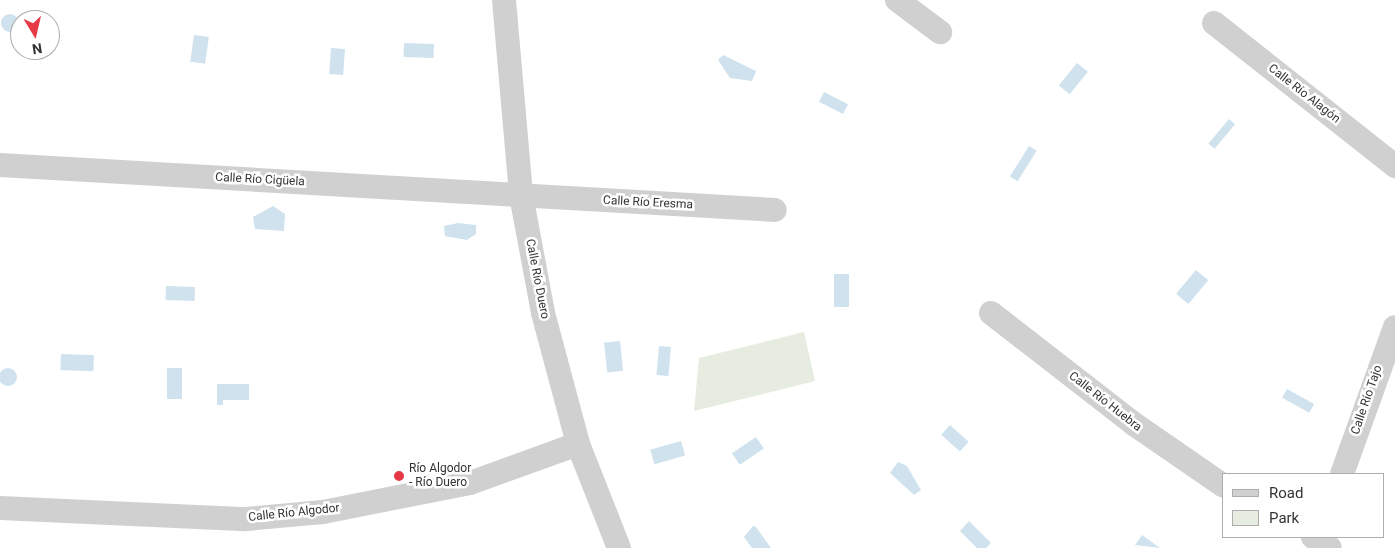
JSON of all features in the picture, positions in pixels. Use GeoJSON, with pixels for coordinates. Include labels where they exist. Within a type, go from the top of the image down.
{"type":"FeatureCollection","features":[{"type":"Feature","properties":{"kind":"street","name":"Calle Río Duero"},"geometry":{"type":"LineString","coordinates":[[504,0],[521,195],[543,313],[578,444],[619,548]]}},
{"type":"Feature","properties":{"kind":"street"},"geometry":{"type":"LineString","coordinates":[[897,0],[940,32]]}},
{"type":"Feature","properties":{"kind":"street","name":"Calle Río Alagón"},"geometry":{"type":"LineString","coordinates":[[1214,22],[1395,166]]}},
{"type":"Feature","properties":{"kind":"street","name":"Calle Río Cigüela"},"geometry":{"type":"LineString","coordinates":[[0,165],[521,195]]}},
{"type":"Feature","properties":{"kind":"street","name":"Calle Río Eresma"},"geometry":{"type":"LineString","coordinates":[[521,195],[775,210]]}},
{"type":"Feature","properties":{"kind":"street","name":"Calle Río Huebra"},"geometry":{"type":"LineString","coordinates":[[991,313],[1134,424],[1222,485]]}},
{"type":"Feature","properties":{"kind":"street","name":"Calle Río Tajo"},"geometry":{"type":"LineString","coordinates":[[1342,473],[1395,327]]}},
{"type":"Feature","properties":{"kind":"street","name":"Calle Río Algodor"},"geometry":{"type":"LineString","coordinates":[[0,508],[246,519],[323,512],[470,482],[578,444]]}},
{"type":"Feature","properties":{"kind":"green space"},"geometry":{"type":"Polygon","coordinates":[[[804,332],[815,381],[694,411],[699,358],[804,332]]]}},
{"type":"Feature","properties":{"kind":"water"},"geometry":{"type":"Polygon","coordinates":[[[6,14],[10,14],[10,32],[6,32],[1,27],[1,19],[6,14]]]}},
{"type":"Feature","properties":{"kind":"water"},"geometry":{"type":"Polygon","coordinates":[[[194,35],[209,37],[205,64],[190,62],[194,35]]]}},
{"type":"Feature","properties":{"kind":"water"},"geometry":{"type":"Polygon","coordinates":[[[404,43],[434,44],[433,58],[404,57],[404,43]]]}},
{"type":"Feature","properties":{"kind":"water"},"geometry":{"type":"Polygon","coordinates":[[[331,48],[345,49],[343,75],[329,74],[331,48]]]}},
{"type":"Feature","properties":{"kind":"water"},"geometry":{"type":"Polygon","coordinates":[[[723,55],[756,71],[752,81],[730,78],[718,60],[723,55]]]}},
{"type":"Feature","properties":{"kind":"water"},"geometry":{"type":"Polygon","coordinates":[[[1077,63],[1088,72],[1070,94],[1059,86],[1077,63]]]}},
{"type":"Feature","properties":{"kind":"water"},"geometry":{"type":"Polygon","coordinates":[[[824,92],[848,104],[843,114],[819,102],[824,92]]]}},
{"type":"Feature","properties":{"kind":"water"},"geometry":{"type":"Polygon","coordinates":[[[1229,119],[1235,124],[1215,149],[1208,144],[1229,119]]]}},
{"type":"Feature","properties":{"kind":"water"},"geometry":{"type":"Polygon","coordinates":[[[1029,146],[1037,151],[1018,181],[1010,177],[1029,146]]]}},
{"type":"Feature","properties":{"kind":"water"},"geometry":{"type":"Polygon","coordinates":[[[273,206],[285,214],[284,231],[255,229],[253,217],[273,206]]]}},
{"type":"Feature","properties":{"kind":"water"},"geometry":{"type":"Polygon","coordinates":[[[458,223],[476,225],[476,234],[467,240],[445,236],[444,226],[458,223]]]}},
{"type":"Feature","properties":{"kind":"water"},"geometry":{"type":"Polygon","coordinates":[[[1196,270],[1208,280],[1188,304],[1176,294],[1196,270]]]}},
{"type":"Feature","properties":{"kind":"water"},"geometry":{"type":"Polygon","coordinates":[[[834,274],[849,274],[849,307],[834,307],[834,274]]]}},
{"type":"Feature","properties":{"kind":"water"},"geometry":{"type":"Polygon","coordinates":[[[166,286],[195,287],[194,301],[166,300],[166,286]]]}},
{"type":"Feature","properties":{"kind":"water"},"geometry":{"type":"Polygon","coordinates":[[[620,341],[623,371],[607,373],[604,343],[620,341]]]}},
{"type":"Feature","properties":{"kind":"water"},"geometry":{"type":"Polygon","coordinates":[[[659,346],[671,347],[668,376],[656,375],[659,346]]]}},
{"type":"Feature","properties":{"kind":"water"},"geometry":{"type":"Polygon","coordinates":[[[61,354],[94,355],[93,371],[60,370],[61,354]]]}},
{"type":"Feature","properties":{"kind":"water"},"geometry":{"type":"Polygon","coordinates":[[[8,368],[14,371],[17,377],[14,383],[8,386],[2,383],[-1,377],[2,371],[8,368]]]}},
{"type":"Feature","properties":{"kind":"water"},"geometry":{"type":"Polygon","coordinates":[[[167,368],[182,368],[182,399],[167,399],[167,368]]]}},
{"type":"Feature","properties":{"kind":"water"},"geometry":{"type":"Polygon","coordinates":[[[217,384],[249,384],[249,400],[223,400],[223,405],[217,405],[217,384]]]}},
{"type":"Feature","properties":{"kind":"water"},"geometry":{"type":"Polygon","coordinates":[[[1287,389],[1314,404],[1309,413],[1282,398],[1287,389]]]}},
{"type":"Feature","properties":{"kind":"water"},"geometry":{"type":"Polygon","coordinates":[[[950,425],[969,442],[960,451],[941,435],[950,425]]]}},
{"type":"Feature","properties":{"kind":"water"},"geometry":{"type":"Polygon","coordinates":[[[756,437],[764,449],[740,465],[732,453],[756,437]]]}},
{"type":"Feature","properties":{"kind":"water"},"geometry":{"type":"Polygon","coordinates":[[[681,441],[685,455],[654,464],[650,450],[681,441]]]}},
{"type":"Feature","properties":{"kind":"water"},"geometry":{"type":"Polygon","coordinates":[[[898,462],[907,466],[921,490],[914,495],[890,473],[898,462]]]}},
{"type":"Feature","properties":{"kind":"water"},"geometry":{"type":"Polygon","coordinates":[[[969,521],[991,543],[986,548],[977,548],[960,531],[969,521]]]}},
{"type":"Feature","properties":{"kind":"water"},"geometry":{"type":"Polygon","coordinates":[[[753,526],[756,527],[771,548],[752,548],[744,537],[753,526]]]}},
{"type":"Feature","properties":{"kind":"water"},"geometry":{"type":"Polygon","coordinates":[[[1142,535],[1160,548],[1135,545],[1142,535]]]}},
{"type":"Feature","properties":{"kind":"place","name":"Río Algodor - Río Duero"},"geometry":{"type":"Point","coordinates":[399,476]}}]}
